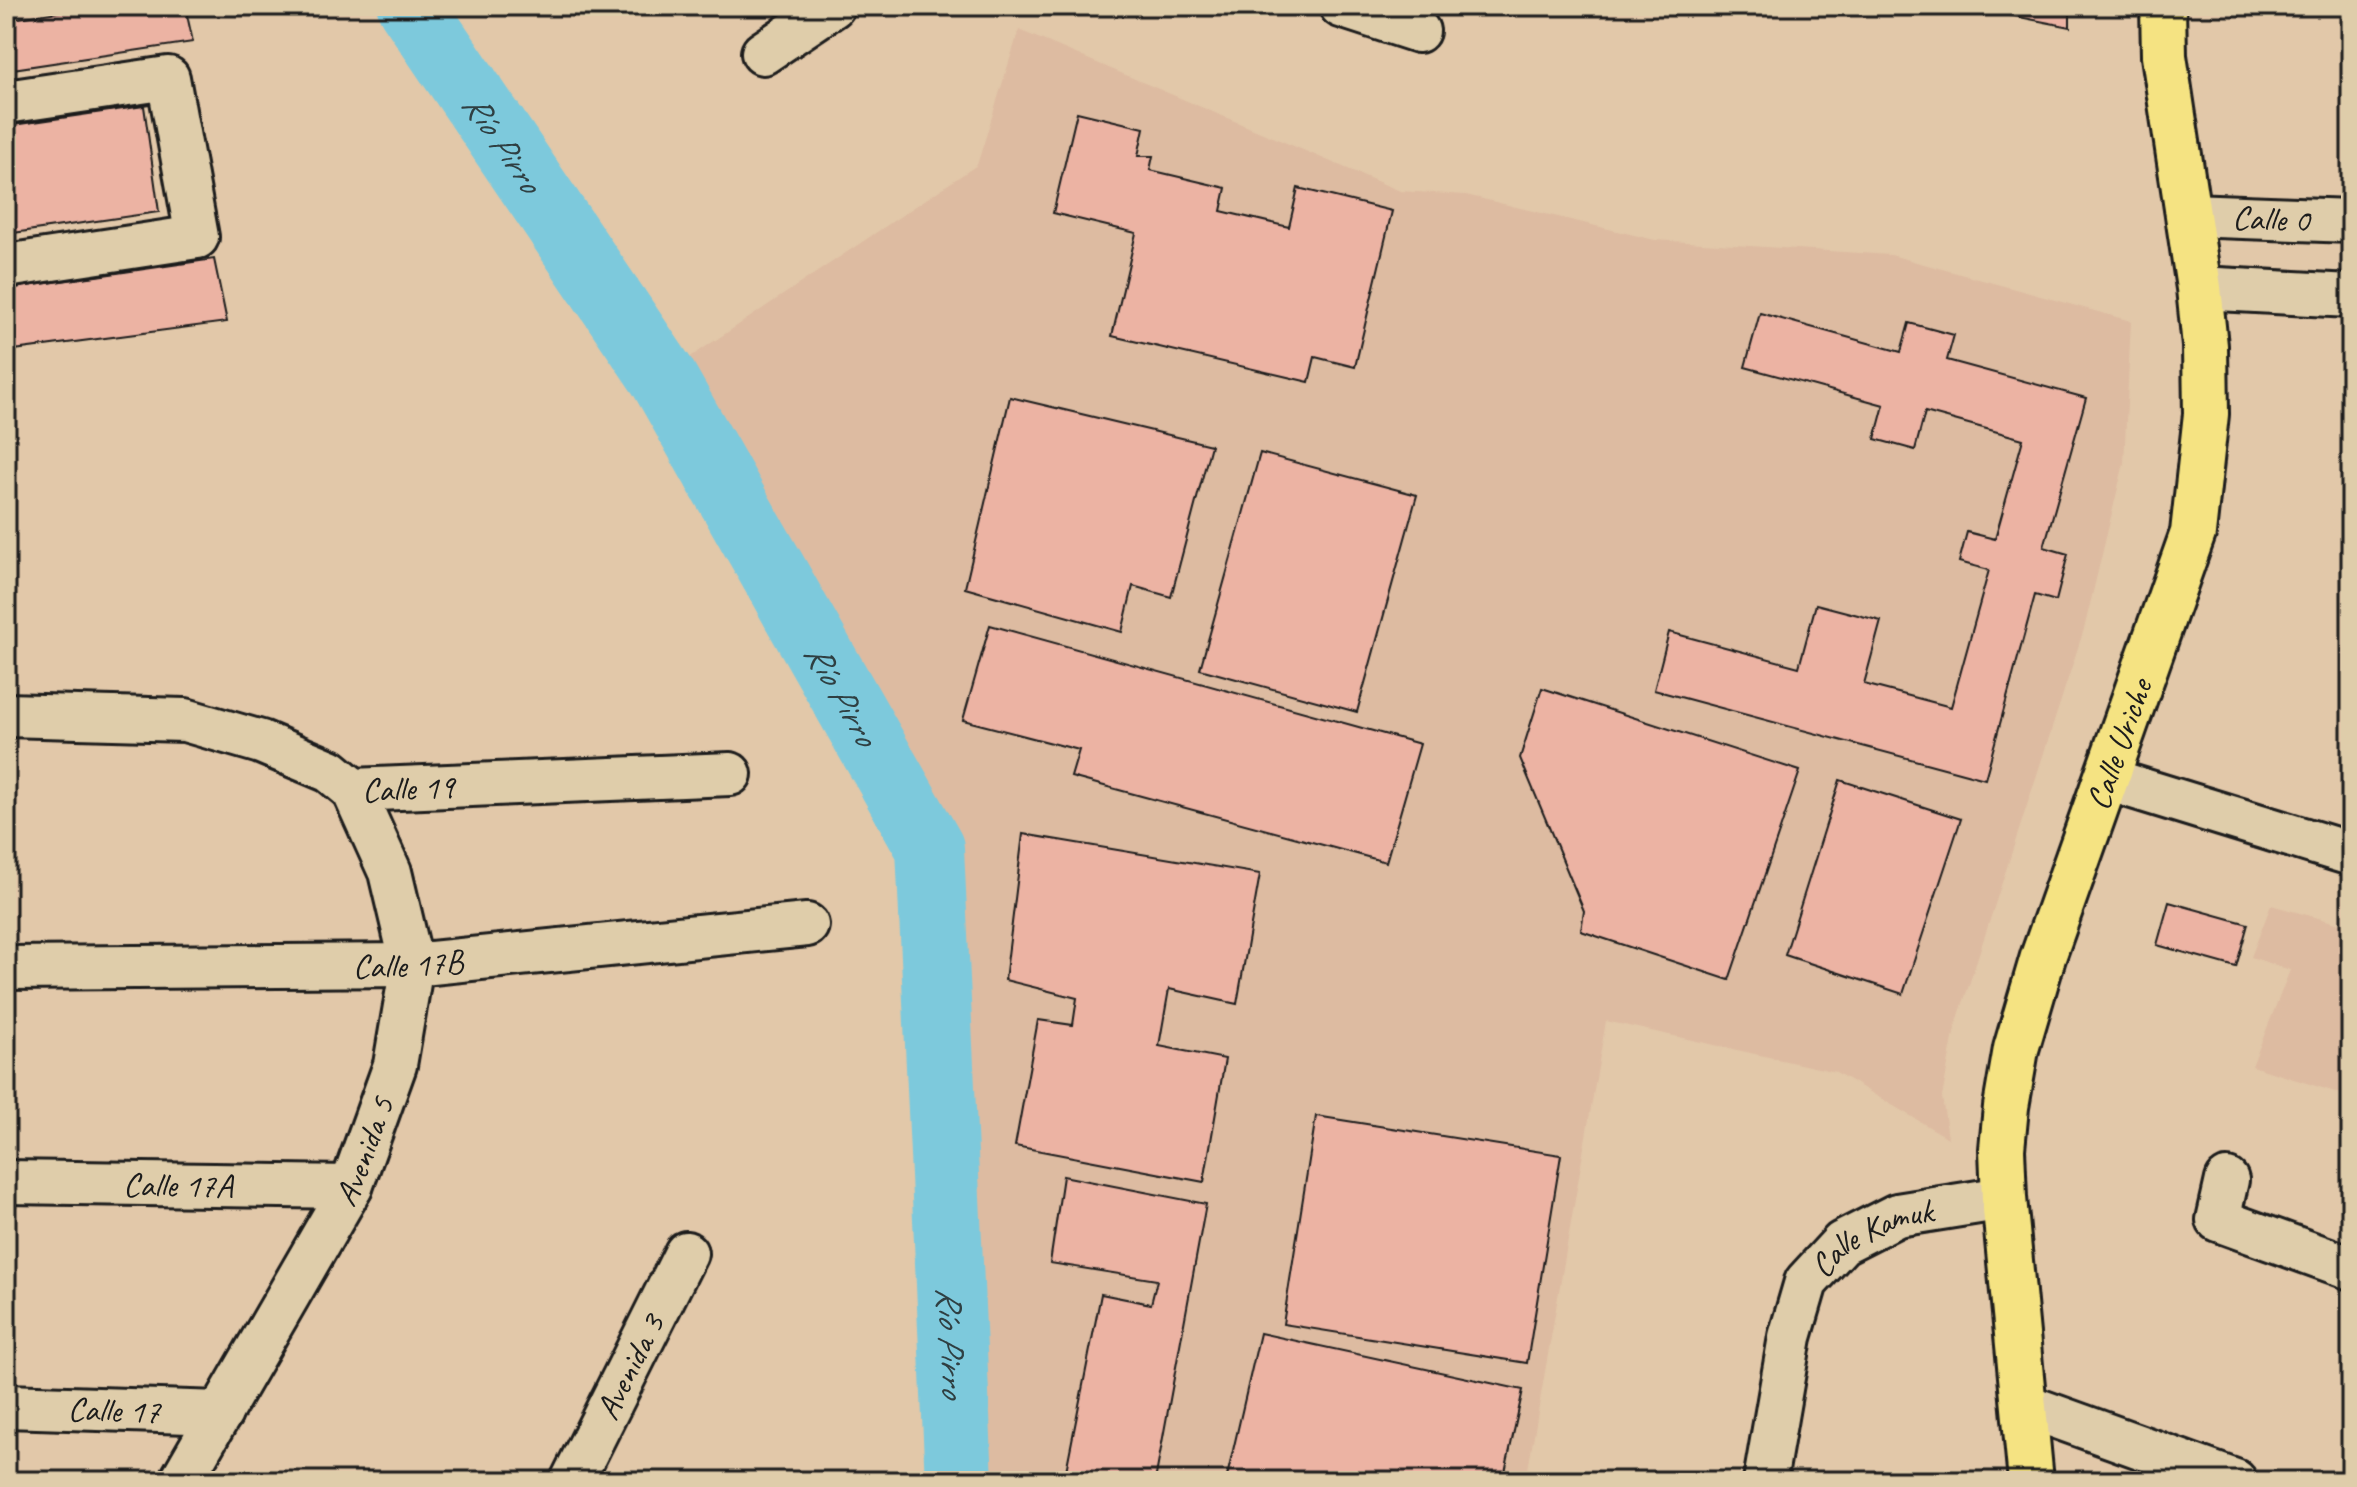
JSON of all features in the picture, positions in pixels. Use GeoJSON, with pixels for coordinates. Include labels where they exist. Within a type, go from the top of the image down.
{"type":"FeatureCollection","features":[{"type":"Feature","properties":{"kind":"main road","name":"Calle Uriche"},"geometry":{"type":"LineString","coordinates":[[2031,1481],[2002,1149],[2016,1049],[2043,957],[2193,533],[2206,414],[2205,346],[2199,288],[2164,56],[2163,6]]}},
{"type":"Feature","properties":{"kind":"street"},"geometry":{"type":"LineString","coordinates":[[763,53],[833,6]]}},
{"type":"Feature","properties":{"kind":"street"},"geometry":{"type":"LineString","coordinates":[[1341,6],[1418,31]]}},
{"type":"Feature","properties":{"kind":"street"},"geometry":{"type":"LineString","coordinates":[[6,102],[168,78],[197,237],[6,266]]}},
{"type":"Feature","properties":{"kind":"street","name":"Calle 0"},"geometry":{"type":"LineString","coordinates":[[2189,215],[2351,221]]}},
{"type":"Feature","properties":{"kind":"street"},"geometry":{"type":"LineString","coordinates":[[2199,288],[2351,296]]}},
{"type":"Feature","properties":{"kind":"street","name":"Calle 19"},"geometry":{"type":"LineString","coordinates":[[6,715],[185,720],[261,742],[330,771],[353,790],[730,774]]}},
{"type":"Feature","properties":{"kind":"street"},"geometry":{"type":"LineString","coordinates":[[2107,779],[2351,854]]}},
{"type":"Feature","properties":{"kind":"street","name":"Avenida 5"},"geometry":{"type":"LineString","coordinates":[[181,1481],[351,1187],[395,1065],[412,965],[390,872],[353,790]]}},
{"type":"Feature","properties":{"kind":"street","name":"Calle 17B"},"geometry":{"type":"LineString","coordinates":[[6,968],[412,965],[807,925]]}},
{"type":"Feature","properties":{"kind":"street"},"geometry":{"type":"LineString","coordinates":[[2227,1180],[2218,1220],[2351,1268]]}},
{"type":"Feature","properties":{"kind":"street","name":"Calle 17A"},"geometry":{"type":"LineString","coordinates":[[6,1182],[351,1187]]}},
{"type":"Feature","properties":{"kind":"street","name":"Calle Kamuk"},"geometry":{"type":"LineString","coordinates":[[1765,1481],[1790,1337],[1806,1282],[1842,1243],[1897,1215],[2004,1198]]}},
{"type":"Feature","properties":{"kind":"street","name":"Avenida 3"},"geometry":{"type":"LineString","coordinates":[[572,1481],[686,1253]]}},
{"type":"Feature","properties":{"kind":"street"},"geometry":{"type":"LineString","coordinates":[[2024,1405],[2235,1481]]}},
{"type":"Feature","properties":{"kind":"street","name":"Calle 17"},"geometry":{"type":"LineString","coordinates":[[6,1406],[221,1413]]}},
{"type":"Feature","properties":{"kind":"shaded area"},"geometry":{"type":"Polygon","coordinates":[[[1019,30],[1400,191],[1466,195],[1655,240],[1891,255],[2131,321],[2124,463],[2084,629],[1955,1028],[1942,1097],[1948,1138],[1836,1072],[1606,1021],[1526,1481],[959,1481],[930,848],[662,376],[977,165],[1019,30]]]}},
{"type":"Feature","properties":{"kind":"shaded area"},"geometry":{"type":"Polygon","coordinates":[[[2271,905],[2351,927],[2351,1097],[2252,1066],[2290,970],[2251,957],[2271,905]]]}},
{"type":"Feature","properties":{"kind":"building"},"geometry":{"type":"Polygon","coordinates":[[[96,6],[185,6],[193,42],[6,70],[6,20],[96,6]]]}},
{"type":"Feature","properties":{"kind":"building"},"geometry":{"type":"Polygon","coordinates":[[[1964,6],[2070,6],[2070,27],[1964,6]]]}},
{"type":"Feature","properties":{"kind":"building"},"geometry":{"type":"Polygon","coordinates":[[[144,106],[159,212],[6,234],[6,126],[144,106]]]}},
{"type":"Feature","properties":{"kind":"building"},"geometry":{"type":"Polygon","coordinates":[[[1077,112],[1144,128],[1138,156],[1153,156],[1150,170],[1226,188],[1221,211],[1289,227],[1298,188],[1392,211],[1355,367],[1315,357],[1309,382],[1112,336],[1136,233],[1053,213],[1077,112]]]}},
{"type":"Feature","properties":{"kind":"building"},"geometry":{"type":"Polygon","coordinates":[[[214,259],[227,322],[6,351],[6,289],[214,259]]]}},
{"type":"Feature","properties":{"kind":"building"},"geometry":{"type":"Polygon","coordinates":[[[1760,313],[1901,352],[1909,323],[1954,335],[1947,360],[2086,398],[2044,547],[2068,554],[2056,601],[2035,595],[1985,779],[1654,690],[1669,632],[1799,667],[1816,604],[1881,621],[1864,684],[1951,707],[1989,570],[1959,562],[1967,532],[1995,539],[2023,439],[1925,412],[1915,450],[1875,439],[1884,405],[1745,367],[1760,313]]]}},
{"type":"Feature","properties":{"kind":"building"},"geometry":{"type":"Polygon","coordinates":[[[1010,397],[1211,445],[1171,597],[1133,586],[1122,632],[965,588],[1010,397]]]}},
{"type":"Feature","properties":{"kind":"building"},"geometry":{"type":"Polygon","coordinates":[[[1260,453],[1417,495],[1357,712],[1200,669],[1260,453]]]}},
{"type":"Feature","properties":{"kind":"building"},"geometry":{"type":"Polygon","coordinates":[[[990,625],[1420,744],[1386,862],[1071,777],[1079,750],[963,720],[990,625]]]}},
{"type":"Feature","properties":{"kind":"building"},"geometry":{"type":"Polygon","coordinates":[[[1542,688],[1800,771],[1729,980],[1581,931],[1584,911],[1520,758],[1542,688]]]}},
{"type":"Feature","properties":{"kind":"building"},"geometry":{"type":"Polygon","coordinates":[[[1840,780],[1961,819],[1903,994],[1785,955],[1840,780]]]}},
{"type":"Feature","properties":{"kind":"building"},"geometry":{"type":"Polygon","coordinates":[[[1023,834],[1260,874],[1237,1004],[1169,989],[1159,1046],[1225,1059],[1204,1182],[1015,1146],[1038,1020],[1073,1025],[1077,998],[1005,980],[1023,834]]]}},
{"type":"Feature","properties":{"kind":"building"},"geometry":{"type":"Polygon","coordinates":[[[2169,902],[2248,924],[2236,967],[2157,945],[2169,902]]]}},
{"type":"Feature","properties":{"kind":"building"},"geometry":{"type":"Polygon","coordinates":[[[1316,1116],[1561,1155],[1527,1363],[1283,1324],[1316,1116]]]}},
{"type":"Feature","properties":{"kind":"building"},"geometry":{"type":"Polygon","coordinates":[[[1063,1176],[1206,1204],[1155,1481],[1086,1481],[1065,1476],[1101,1294],[1151,1304],[1157,1280],[1050,1263],[1063,1176]]]}},
{"type":"Feature","properties":{"kind":"building"},"geometry":{"type":"Polygon","coordinates":[[[1260,1333],[1523,1390],[1503,1481],[1226,1481],[1260,1333]]]}},
{"type":"Feature","properties":{"kind":"waterway","name":"Río Pirro"},"geometry":{"type":"LineString","coordinates":[[411,6],[662,376],[930,848],[959,1481]]}}]}
